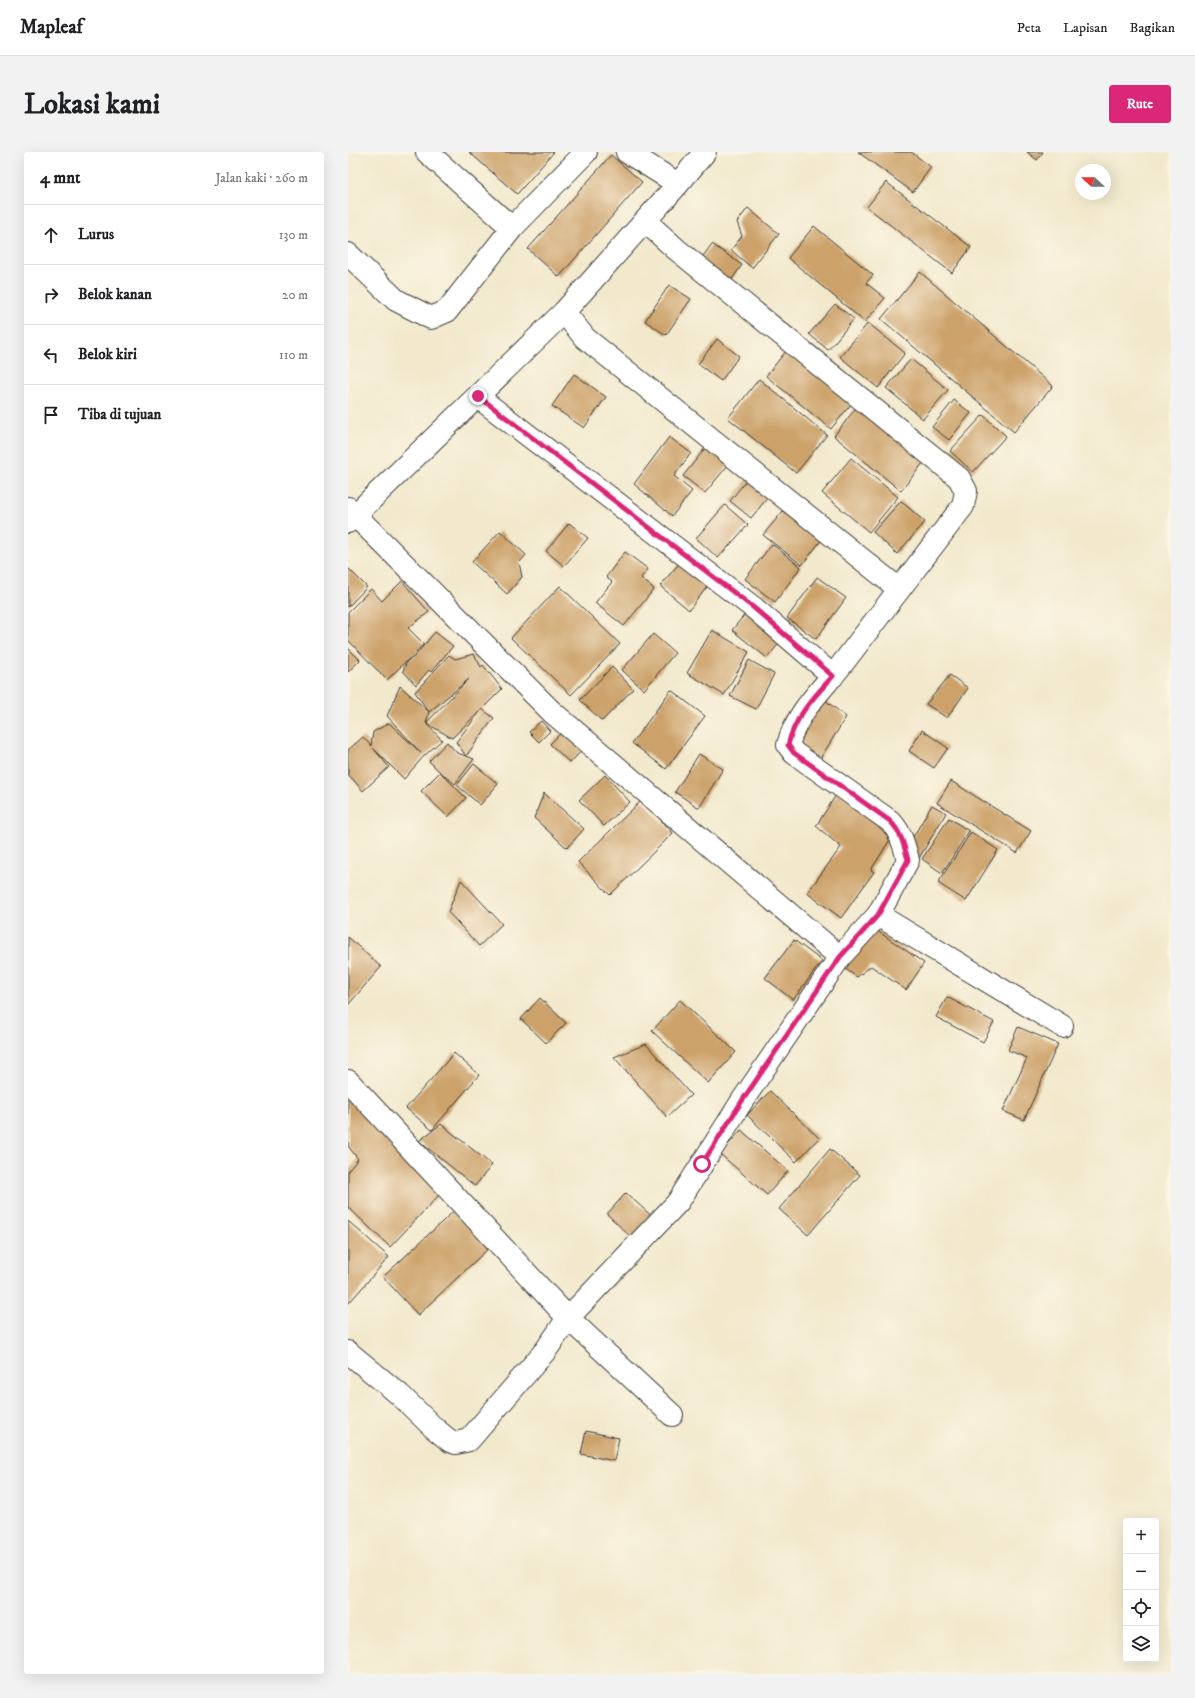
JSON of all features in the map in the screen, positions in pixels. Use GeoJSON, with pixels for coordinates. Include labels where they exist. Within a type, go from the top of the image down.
{"type":"FeatureCollection","features":[{"type":"Feature","properties":{"kind":"street"},"geometry":{"type":"LineString","coordinates":[[427,152],[512,228]]}},
{"type":"Feature","properties":{"kind":"street"},"geometry":{"type":"LineString","coordinates":[[348,254],[396,300],[431,318],[447,311],[512,228],[586,152]]}},
{"type":"Feature","properties":{"kind":"street"},"geometry":{"type":"LineString","coordinates":[[627,152],[678,184]]}},
{"type":"Feature","properties":{"kind":"street"},"geometry":{"type":"LineString","coordinates":[[705,152],[564,312],[478,396],[350,515],[552,712],[840,957]]}},
{"type":"Feature","properties":{"kind":"street"},"geometry":{"type":"LineString","coordinates":[[348,1352],[400,1395],[450,1441],[456,1444],[469,1440],[546,1350],[568,1318],[678,1202],[742,1101],[840,957],[878,915],[908,860],[903,841],[897,828],[890,821],[794,753],[788,745],[791,734],[806,706],[833,676],[963,506],[966,492],[959,478],[682,254],[645,221]]}},
{"type":"Feature","properties":{"kind":"street"},"geometry":{"type":"LineString","coordinates":[[564,312],[585,338],[899,589]]}},
{"type":"Feature","properties":{"kind":"street"},"geometry":{"type":"LineString","coordinates":[[478,396],[754,608],[833,676]]}},
{"type":"Feature","properties":{"kind":"street"},"geometry":{"type":"LineString","coordinates":[[878,915],[1062,1026]]}},
{"type":"Feature","properties":{"kind":"street"},"geometry":{"type":"LineString","coordinates":[[348,1081],[568,1318],[672,1415]]}},
{"type":"Feature","properties":{"kind":"building"},"geometry":{"type":"Polygon","coordinates":[[[469,152],[554,152],[517,194],[469,152]]]}},
{"type":"Feature","properties":{"kind":"building"},"geometry":{"type":"Polygon","coordinates":[[[858,152],[911,152],[931,167],[913,192],[858,152]]]}},
{"type":"Feature","properties":{"kind":"building"},"geometry":{"type":"Polygon","coordinates":[[[1027,152],[1043,152],[1037,160],[1027,152]]]}},
{"type":"Feature","properties":{"kind":"building"},"geometry":{"type":"Polygon","coordinates":[[[611,155],[642,182],[559,277],[528,249],[611,155]]]}},
{"type":"Feature","properties":{"kind":"building"},"geometry":{"type":"Polygon","coordinates":[[[886,182],[971,247],[952,273],[867,207],[886,182]]]}},
{"type":"Feature","properties":{"kind":"building"},"geometry":{"type":"Polygon","coordinates":[[[748,208],[779,234],[752,268],[731,250],[742,236],[737,222],[748,208]]]}},
{"type":"Feature","properties":{"kind":"building"},"geometry":{"type":"Polygon","coordinates":[[[814,226],[873,275],[866,283],[885,298],[865,322],[788,258],[814,226]]]}},
{"type":"Feature","properties":{"kind":"building"},"geometry":{"type":"Polygon","coordinates":[[[712,244],[742,265],[730,282],[700,260],[712,244]]]}},
{"type":"Feature","properties":{"kind":"building"},"geometry":{"type":"Polygon","coordinates":[[[920,272],[1053,386],[1014,432],[881,319],[920,272]]]}},
{"type":"Feature","properties":{"kind":"building"},"geometry":{"type":"Polygon","coordinates":[[[669,285],[691,299],[666,335],[645,321],[669,285]]]}},
{"type":"Feature","properties":{"kind":"building"},"geometry":{"type":"Polygon","coordinates":[[[835,304],[854,319],[828,350],[809,334],[835,304]]]}},
{"type":"Feature","properties":{"kind":"building"},"geometry":{"type":"Polygon","coordinates":[[[868,323],[905,353],[878,388],[840,357],[868,323]]]}},
{"type":"Feature","properties":{"kind":"building"},"geometry":{"type":"Polygon","coordinates":[[[717,339],[739,356],[721,381],[698,364],[717,339]]]}},
{"type":"Feature","properties":{"kind":"building"},"geometry":{"type":"Polygon","coordinates":[[[791,345],[856,398],[831,429],[766,376],[791,345]]]}},
{"type":"Feature","properties":{"kind":"building"},"geometry":{"type":"Polygon","coordinates":[[[911,359],[948,390],[923,419],[886,388],[911,359]]]}},
{"type":"Feature","properties":{"kind":"building"},"geometry":{"type":"Polygon","coordinates":[[[574,374],[606,397],[584,428],[552,406],[574,374]]]}},
{"type":"Feature","properties":{"kind":"building"},"geometry":{"type":"Polygon","coordinates":[[[759,379],[827,435],[796,473],[728,418],[759,379]]]}},
{"type":"Feature","properties":{"kind":"building"},"geometry":{"type":"Polygon","coordinates":[[[954,400],[971,413],[949,440],[932,427],[954,400]]]}},
{"type":"Feature","properties":{"kind":"building"},"geometry":{"type":"Polygon","coordinates":[[[859,404],[927,458],[901,491],[834,436],[859,404]]]}},
{"type":"Feature","properties":{"kind":"building"},"geometry":{"type":"Polygon","coordinates":[[[983,415],[1006,436],[973,472],[950,451],[983,415]]]}},
{"type":"Feature","properties":{"kind":"building"},"geometry":{"type":"Polygon","coordinates":[[[669,437],[691,453],[674,476],[692,491],[672,516],[634,484],[669,437]]]}},
{"type":"Feature","properties":{"kind":"building"},"geometry":{"type":"Polygon","coordinates":[[[711,441],[733,459],[705,493],[683,476],[711,441]]]}},
{"type":"Feature","properties":{"kind":"building"},"geometry":{"type":"Polygon","coordinates":[[[851,458],[898,497],[869,532],[822,493],[851,458]]]}},
{"type":"Feature","properties":{"kind":"building"},"geometry":{"type":"Polygon","coordinates":[[[752,473],[773,491],[751,518],[730,501],[752,473]]]}},
{"type":"Feature","properties":{"kind":"building"},"geometry":{"type":"Polygon","coordinates":[[[901,501],[925,522],[897,554],[873,532],[901,501]]]}},
{"type":"Feature","properties":{"kind":"building"},"geometry":{"type":"Polygon","coordinates":[[[725,505],[748,525],[718,558],[696,538],[725,505]]]}},
{"type":"Feature","properties":{"kind":"building"},"geometry":{"type":"Polygon","coordinates":[[[788,505],[826,534],[802,565],[763,535],[788,505]]]}},
{"type":"Feature","properties":{"kind":"building"},"geometry":{"type":"Polygon","coordinates":[[[569,523],[588,538],[564,566],[546,551],[569,523]]]}},
{"type":"Feature","properties":{"kind":"building"},"geometry":{"type":"Polygon","coordinates":[[[500,531],[526,555],[519,563],[522,577],[507,594],[472,562],[500,531]]]}},
{"type":"Feature","properties":{"kind":"building"},"geometry":{"type":"Polygon","coordinates":[[[772,544],[801,567],[775,602],[745,579],[772,544]]]}},
{"type":"Feature","properties":{"kind":"building"},"geometry":{"type":"Polygon","coordinates":[[[625,552],[648,569],[641,578],[654,589],[624,626],[595,603],[612,582],[606,577],[625,552]]]}},
{"type":"Feature","properties":{"kind":"building"},"geometry":{"type":"Polygon","coordinates":[[[682,560],[710,583],[689,610],[660,586],[682,560]]]}},
{"type":"Feature","properties":{"kind":"building"},"geometry":{"type":"Polygon","coordinates":[[[348,568],[367,587],[348,607],[348,568]]]}},
{"type":"Feature","properties":{"kind":"building"},"geometry":{"type":"Polygon","coordinates":[[[817,577],[846,598],[816,639],[787,618],[817,577]]]}},
{"type":"Feature","properties":{"kind":"building"},"geometry":{"type":"Polygon","coordinates":[[[402,581],[429,612],[408,628],[424,644],[387,680],[348,640],[348,612],[371,589],[382,601],[402,581]]]}},
{"type":"Feature","properties":{"kind":"building"},"geometry":{"type":"Polygon","coordinates":[[[560,586],[620,644],[571,695],[511,638],[560,586]]]}},
{"type":"Feature","properties":{"kind":"building"},"geometry":{"type":"Polygon","coordinates":[[[751,607],[786,635],[767,658],[732,630],[751,607]]]}},
{"type":"Feature","properties":{"kind":"building"},"geometry":{"type":"Polygon","coordinates":[[[712,630],[749,652],[724,695],[687,673],[712,630]]]}},
{"type":"Feature","properties":{"kind":"building"},"geometry":{"type":"Polygon","coordinates":[[[435,632],[453,646],[431,672],[429,670],[416,685],[403,671],[407,661],[414,657],[435,632]]]}},
{"type":"Feature","properties":{"kind":"building"},"geometry":{"type":"Polygon","coordinates":[[[653,634],[675,653],[644,690],[622,670],[653,634]]]}},
{"type":"Feature","properties":{"kind":"building"},"geometry":{"type":"Polygon","coordinates":[[[348,648],[360,660],[348,672],[348,648]]]}},
{"type":"Feature","properties":{"kind":"building"},"geometry":{"type":"Polygon","coordinates":[[[474,654],[481,667],[483,665],[502,689],[452,738],[426,723],[469,679],[429,712],[415,692],[449,655],[455,659],[474,654]]]}},
{"type":"Feature","properties":{"kind":"building"},"geometry":{"type":"Polygon","coordinates":[[[749,660],[774,674],[756,709],[730,696],[749,660]]]}},
{"type":"Feature","properties":{"kind":"building"},"geometry":{"type":"Polygon","coordinates":[[[612,667],[633,689],[602,721],[580,700],[612,667]]]}},
{"type":"Feature","properties":{"kind":"building"},"geometry":{"type":"Polygon","coordinates":[[[950,675],[968,688],[947,718],[926,704],[950,675]]]}},
{"type":"Feature","properties":{"kind":"building"},"geometry":{"type":"Polygon","coordinates":[[[400,686],[429,712],[426,723],[442,740],[424,756],[404,779],[373,748],[389,767],[363,791],[348,774],[348,750],[363,737],[371,746],[373,732],[389,723],[421,753],[387,716],[400,686]]]}},
{"type":"Feature","properties":{"kind":"building"},"geometry":{"type":"Polygon","coordinates":[[[671,690],[705,716],[666,769],[632,743],[671,690]]]}},
{"type":"Feature","properties":{"kind":"building"},"geometry":{"type":"Polygon","coordinates":[[[819,695],[846,717],[820,759],[806,752],[794,733],[819,695]]]}},
{"type":"Feature","properties":{"kind":"building"},"geometry":{"type":"Polygon","coordinates":[[[482,709],[494,718],[466,756],[456,742],[482,709]]]}},
{"type":"Feature","properties":{"kind":"building"},"geometry":{"type":"Polygon","coordinates":[[[541,721],[550,731],[539,742],[529,732],[541,721]]]}},
{"type":"Feature","properties":{"kind":"building"},"geometry":{"type":"Polygon","coordinates":[[[565,729],[584,748],[570,763],[550,744],[565,729]]]}},
{"type":"Feature","properties":{"kind":"building"},"geometry":{"type":"Polygon","coordinates":[[[922,730],[948,748],[934,768],[909,751],[922,730]]]}},
{"type":"Feature","properties":{"kind":"building"},"geometry":{"type":"Polygon","coordinates":[[[447,742],[457,753],[474,759],[455,784],[429,761],[447,742]]]}},
{"type":"Feature","properties":{"kind":"building"},"geometry":{"type":"Polygon","coordinates":[[[699,754],[723,769],[699,808],[675,792],[699,754]]]}},
{"type":"Feature","properties":{"kind":"building"},"geometry":{"type":"Polygon","coordinates":[[[474,764],[498,784],[480,805],[457,785],[474,764]]]}},
{"type":"Feature","properties":{"kind":"building"},"geometry":{"type":"Polygon","coordinates":[[[440,772],[466,798],[448,817],[421,791],[440,772]]]}},
{"type":"Feature","properties":{"kind":"building"},"geometry":{"type":"Polygon","coordinates":[[[605,775],[630,802],[604,826],[579,800],[605,775]]]}},
{"type":"Feature","properties":{"kind":"building"},"geometry":{"type":"Polygon","coordinates":[[[951,781],[1031,831],[1017,853],[937,803],[951,781]]]}},
{"type":"Feature","properties":{"kind":"building"},"geometry":{"type":"Polygon","coordinates":[[[838,792],[896,830],[871,870],[874,872],[841,918],[807,893],[841,847],[816,826],[838,792]]]}},
{"type":"Feature","properties":{"kind":"building"},"geometry":{"type":"Polygon","coordinates":[[[544,793],[584,829],[567,848],[534,818],[544,793]]]}},
{"type":"Feature","properties":{"kind":"building"},"geometry":{"type":"Polygon","coordinates":[[[642,800],[673,833],[610,895],[578,862],[642,800]]]}},
{"type":"Feature","properties":{"kind":"building"},"geometry":{"type":"Polygon","coordinates":[[[932,805],[946,813],[918,860],[907,847],[932,805]]]}},
{"type":"Feature","properties":{"kind":"building"},"geometry":{"type":"Polygon","coordinates":[[[949,818],[969,831],[942,873],[922,859],[949,818]]]}},
{"type":"Feature","properties":{"kind":"building"},"geometry":{"type":"Polygon","coordinates":[[[971,832],[998,850],[966,901],[938,883],[971,832]]]}},
{"type":"Feature","properties":{"kind":"building"},"geometry":{"type":"Polygon","coordinates":[[[461,880],[502,924],[479,946],[448,912],[461,880]]]}},
{"type":"Feature","properties":{"kind":"building"},"geometry":{"type":"Polygon","coordinates":[[[872,927],[924,963],[906,990],[871,966],[857,977],[844,968],[872,927]]]}},
{"type":"Feature","properties":{"kind":"building"},"geometry":{"type":"Polygon","coordinates":[[[348,937],[381,967],[348,1005],[348,937]]]}},
{"type":"Feature","properties":{"kind":"building"},"geometry":{"type":"Polygon","coordinates":[[[794,940],[822,961],[793,1000],[765,978],[794,940]]]}},
{"type":"Feature","properties":{"kind":"building"},"geometry":{"type":"Polygon","coordinates":[[[947,997],[994,1022],[983,1042],[936,1017],[947,997]]]}},
{"type":"Feature","properties":{"kind":"building"},"geometry":{"type":"Polygon","coordinates":[[[540,998],[566,1023],[546,1043],[521,1019],[540,998]]]}},
{"type":"Feature","properties":{"kind":"building"},"geometry":{"type":"Polygon","coordinates":[[[680,1000],[736,1052],[708,1083],[652,1031],[680,1000]]]}},
{"type":"Feature","properties":{"kind":"building"},"geometry":{"type":"Polygon","coordinates":[[[1018,1027],[1058,1044],[1024,1120],[1003,1111],[1027,1058],[1008,1050],[1018,1027]]]}},
{"type":"Feature","properties":{"kind":"building"},"geometry":{"type":"Polygon","coordinates":[[[646,1044],[691,1095],[667,1117],[614,1057],[646,1044]]]}},
{"type":"Feature","properties":{"kind":"building"},"geometry":{"type":"Polygon","coordinates":[[[454,1053],[479,1075],[432,1130],[406,1108],[454,1053]]]}},
{"type":"Feature","properties":{"kind":"building"},"geometry":{"type":"Polygon","coordinates":[[[770,1091],[819,1138],[796,1162],[747,1115],[770,1091]]]}},
{"type":"Feature","properties":{"kind":"building"},"geometry":{"type":"Polygon","coordinates":[[[348,1096],[441,1193],[390,1247],[348,1207],[348,1171],[358,1159],[348,1146],[348,1096]]]}},
{"type":"Feature","properties":{"kind":"building"},"geometry":{"type":"Polygon","coordinates":[[[441,1124],[492,1165],[475,1186],[419,1141],[441,1124]]]}},
{"type":"Feature","properties":{"kind":"building"},"geometry":{"type":"Polygon","coordinates":[[[741,1130],[788,1171],[767,1195],[720,1154],[741,1130]]]}},
{"type":"Feature","properties":{"kind":"building"},"geometry":{"type":"Polygon","coordinates":[[[830,1149],[860,1175],[808,1235],[779,1209],[830,1149]]]}},
{"type":"Feature","properties":{"kind":"building"},"geometry":{"type":"Polygon","coordinates":[[[626,1193],[655,1219],[635,1241],[607,1214],[626,1193]]]}},
{"type":"Feature","properties":{"kind":"building"},"geometry":{"type":"Polygon","coordinates":[[[458,1207],[493,1244],[418,1315],[383,1277],[458,1207]]]}},
{"type":"Feature","properties":{"kind":"building"},"geometry":{"type":"Polygon","coordinates":[[[348,1221],[389,1257],[348,1304],[348,1221]]]}},
{"type":"Feature","properties":{"kind":"building"},"geometry":{"type":"Polygon","coordinates":[[[586,1431],[619,1438],[614,1461],[581,1454],[586,1431]]]}},
{"type":"Feature","properties":{"kind":"route"},"geometry":{"type":"LineString","coordinates":[[478,396],[754,608],[833,676],[806,706],[791,734],[788,745],[794,753],[890,821],[897,828],[903,841],[908,860],[878,915],[840,957],[742,1101],[702,1164]]}}]}
